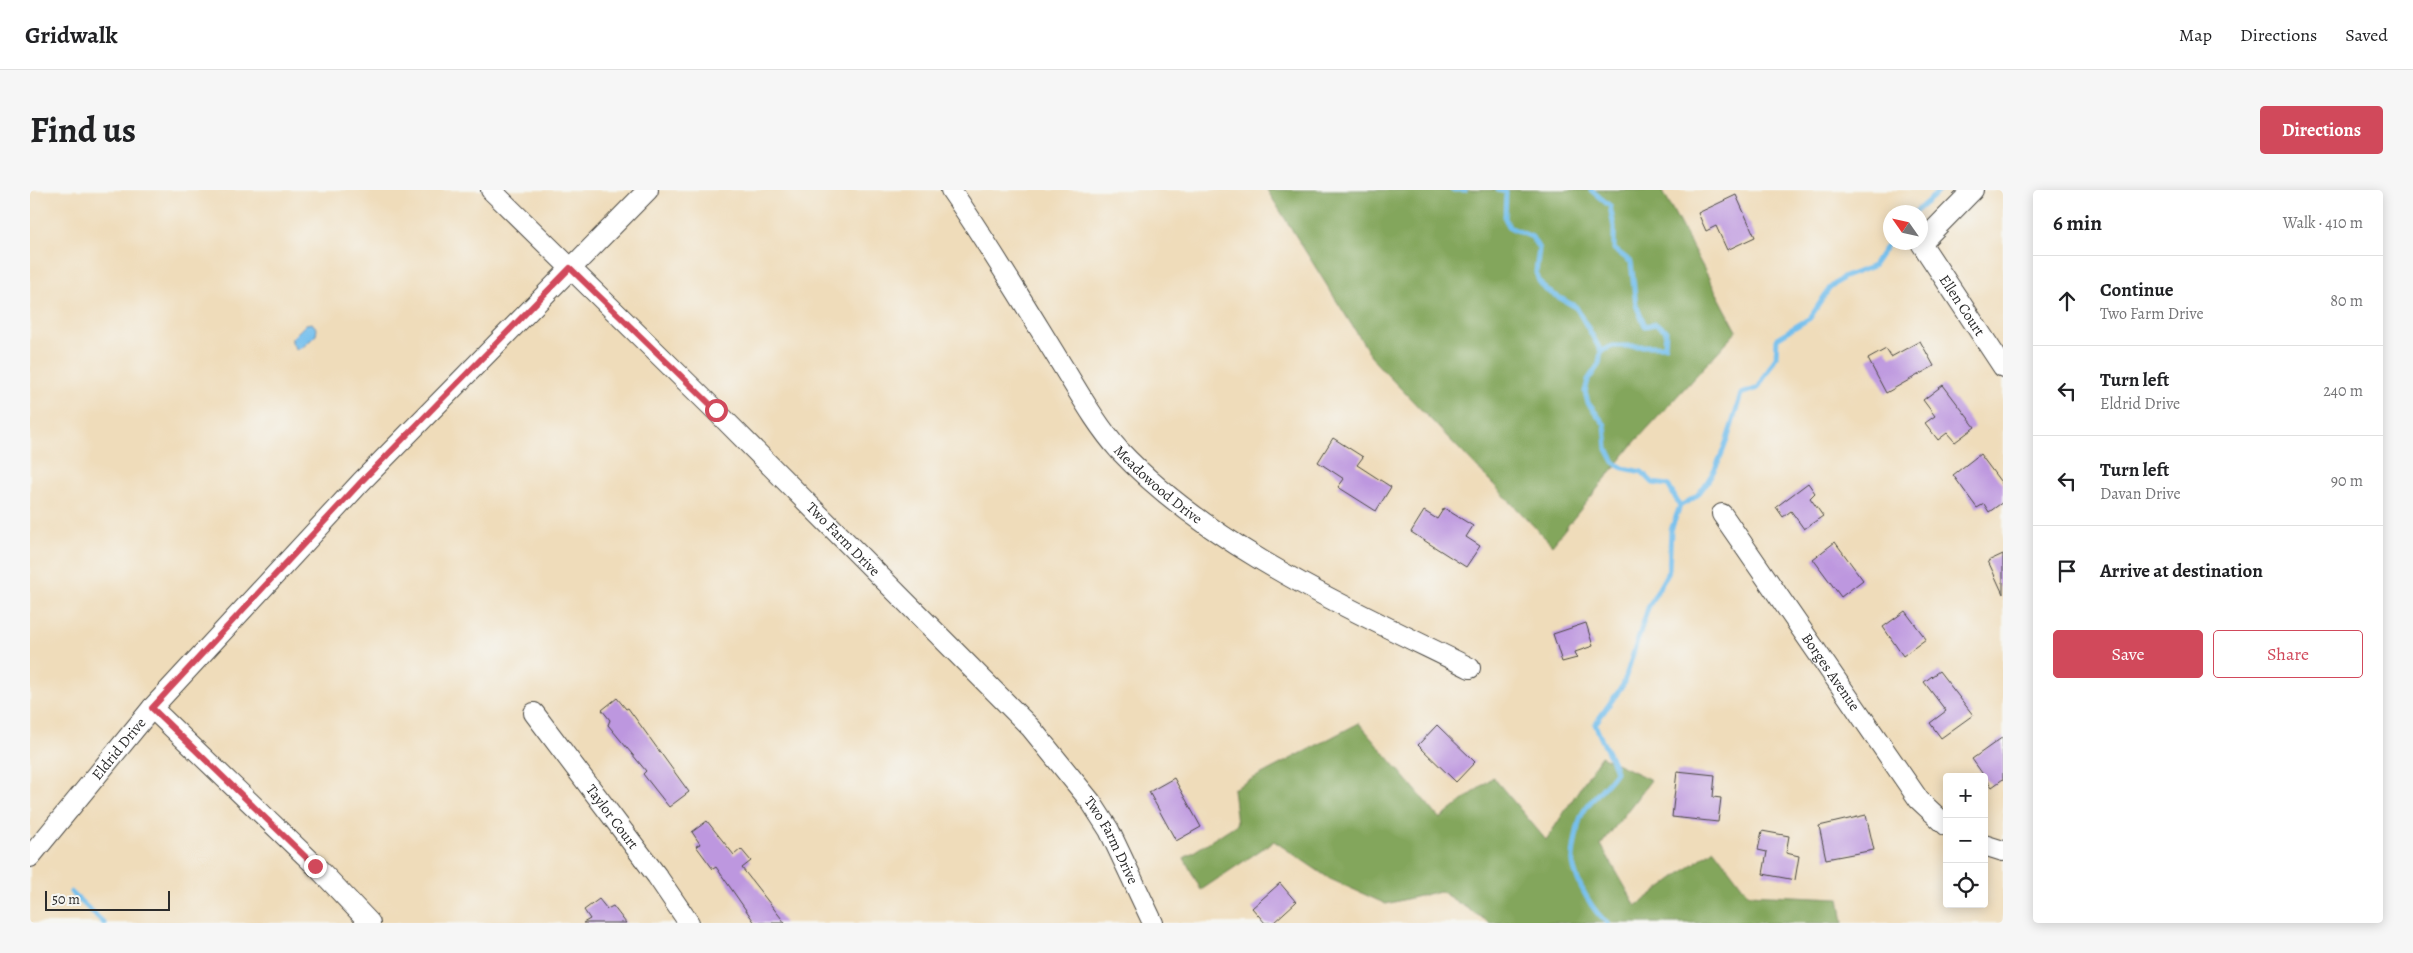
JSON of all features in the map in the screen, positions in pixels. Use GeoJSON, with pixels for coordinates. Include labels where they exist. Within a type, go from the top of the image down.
{"type":"FeatureCollection","features":[{"type":"Feature","properties":{"kind":"street","name":"Two Farm Drive"},"geometry":{"type":"LineString","coordinates":[[491,190],[716,410],[1032,728],[1091,802],[1109,830],[1152,923]]}},
{"type":"Feature","properties":{"kind":"street","name":"Eldrid Drive"},"geometry":{"type":"LineString","coordinates":[[30,857],[152,708],[361,482],[648,190]]}},
{"type":"Feature","properties":{"kind":"street","name":"Meadowood Drive"},"geometry":{"type":"LineString","coordinates":[[951,190],[981,233],[1094,417],[1119,449],[1170,496],[1231,541],[1322,595],[1470,668]]}},
{"type":"Feature","properties":{"kind":"street"},"geometry":{"type":"LineString","coordinates":[[1928,236],[1973,190]]}},
{"type":"Feature","properties":{"kind":"street","name":"Ellen Court"},"geometry":{"type":"LineString","coordinates":[[1926,250],[2003,367]]}},
{"type":"Feature","properties":{"kind":"street","name":"Borges Avenue"},"geometry":{"type":"LineString","coordinates":[[1722,514],[1919,800],[1943,822]]}},
{"type":"Feature","properties":{"kind":"street"},"geometry":{"type":"LineString","coordinates":[[152,708],[315,866],[370,923]]}},
{"type":"Feature","properties":{"kind":"street","name":"Taylor Court"},"geometry":{"type":"LineString","coordinates":[[534,712],[657,876],[689,923]]}},
{"type":"Feature","properties":{"kind":"street"},"geometry":{"type":"LineString","coordinates":[[1988,846],[2003,851]]}},
{"type":"Feature","properties":{"kind":"green space"},"geometry":{"type":"Polygon","coordinates":[[[1267,190],[1662,190],[1737,331],[1635,442],[1552,545],[1375,362],[1267,190]]]}},
{"type":"Feature","properties":{"kind":"green space"},"geometry":{"type":"Polygon","coordinates":[[[1359,723],[1440,819],[1493,777],[1546,840],[1601,756],[1651,780],[1601,845],[1636,906],[1714,849],[1748,894],[1839,898],[1843,923],[1490,923],[1440,891],[1386,904],[1330,879],[1274,841],[1201,890],[1184,858],[1237,824],[1233,789],[1359,723]]]}},
{"type":"Feature","properties":{"kind":"water"},"geometry":{"type":"Polygon","coordinates":[[[312,323],[317,329],[316,335],[302,348],[296,349],[292,343],[292,338],[306,324],[312,323]]]}},
{"type":"Feature","properties":{"kind":"building"},"geometry":{"type":"Polygon","coordinates":[[[1736,195],[1755,237],[1727,250],[1716,226],[1706,231],[1698,213],[1736,195]]]}},
{"type":"Feature","properties":{"kind":"building"},"geometry":{"type":"Polygon","coordinates":[[[1920,341],[1934,366],[1886,393],[1868,359],[1886,349],[1891,357],[1920,341]]]}},
{"type":"Feature","properties":{"kind":"building"},"geometry":{"type":"Polygon","coordinates":[[[1943,385],[1975,427],[1955,442],[1947,433],[1938,440],[1925,423],[1935,416],[1923,400],[1943,385]]]}},
{"type":"Feature","properties":{"kind":"building"},"geometry":{"type":"Polygon","coordinates":[[[1333,438],[1363,457],[1357,465],[1391,487],[1376,511],[1338,487],[1344,479],[1318,462],[1333,438]]]}},
{"type":"Feature","properties":{"kind":"building"},"geometry":{"type":"Polygon","coordinates":[[[1980,454],[2003,485],[2003,502],[1989,512],[1984,504],[1977,508],[1953,475],[1980,454]]]}},
{"type":"Feature","properties":{"kind":"building"},"geometry":{"type":"Polygon","coordinates":[[[1808,483],[1815,493],[1810,498],[1823,516],[1804,529],[1791,511],[1783,517],[1776,507],[1808,483]]]}},
{"type":"Feature","properties":{"kind":"building"},"geometry":{"type":"Polygon","coordinates":[[[1444,508],[1473,526],[1466,537],[1480,546],[1466,567],[1411,532],[1424,511],[1437,519],[1444,508]]]}},
{"type":"Feature","properties":{"kind":"building"},"geometry":{"type":"Polygon","coordinates":[[[1835,542],[1863,580],[1841,597],[1813,559],[1835,542]]]}},
{"type":"Feature","properties":{"kind":"building"},"geometry":{"type":"Polygon","coordinates":[[[2003,554],[2003,594],[1988,561],[2003,554]]]}},
{"type":"Feature","properties":{"kind":"building"},"geometry":{"type":"Polygon","coordinates":[[[1905,611],[1926,639],[1903,656],[1883,627],[1905,611]]]}},
{"type":"Feature","properties":{"kind":"building"},"geometry":{"type":"Polygon","coordinates":[[[1586,623],[1593,646],[1575,652],[1577,658],[1562,662],[1553,634],[1586,623]]]}},
{"type":"Feature","properties":{"kind":"building"},"geometry":{"type":"Polygon","coordinates":[[[1939,671],[1973,715],[1941,738],[1930,723],[1946,711],[1924,682],[1939,671]]]}},
{"type":"Feature","properties":{"kind":"building"},"geometry":{"type":"Polygon","coordinates":[[[617,698],[626,709],[628,708],[689,792],[669,807],[643,774],[646,771],[608,725],[610,720],[602,710],[617,698]]]}},
{"type":"Feature","properties":{"kind":"building"},"geometry":{"type":"Polygon","coordinates":[[[1437,725],[1475,762],[1456,782],[1418,745],[1437,725]]]}},
{"type":"Feature","properties":{"kind":"building"},"geometry":{"type":"Polygon","coordinates":[[[2003,737],[2003,779],[1992,787],[1988,781],[1988,773],[1982,773],[1972,759],[2003,737]]]}},
{"type":"Feature","properties":{"kind":"building"},"geometry":{"type":"Polygon","coordinates":[[[1677,771],[1715,775],[1713,797],[1721,798],[1718,822],[1672,817],[1677,771]]]}},
{"type":"Feature","properties":{"kind":"building"},"geometry":{"type":"Polygon","coordinates":[[[1174,778],[1201,827],[1176,841],[1149,792],[1174,778]]]}},
{"type":"Feature","properties":{"kind":"building"},"geometry":{"type":"Polygon","coordinates":[[[1866,815],[1874,850],[1826,859],[1819,826],[1866,815]]]}},
{"type":"Feature","properties":{"kind":"building"},"geometry":{"type":"Polygon","coordinates":[[[707,821],[734,855],[741,849],[751,861],[742,868],[785,923],[755,923],[716,867],[713,869],[696,846],[700,844],[692,832],[707,821]]]}},
{"type":"Feature","properties":{"kind":"building"},"geometry":{"type":"Polygon","coordinates":[[[1762,831],[1789,836],[1786,853],[1799,856],[1795,880],[1763,874],[1767,852],[1758,850],[1762,831]]]}},
{"type":"Feature","properties":{"kind":"building"},"geometry":{"type":"Polygon","coordinates":[[[1280,883],[1296,902],[1273,923],[1265,923],[1252,908],[1280,883]]]}},
{"type":"Feature","properties":{"kind":"building"},"geometry":{"type":"Polygon","coordinates":[[[599,899],[607,909],[613,906],[626,923],[583,923],[590,919],[584,910],[599,899]]]}},
{"type":"Feature","properties":{"kind":"waterway"},"geometry":{"type":"LineString","coordinates":[[1452,190],[1465,190]]}},
{"type":"Feature","properties":{"kind":"waterway"},"geometry":{"type":"LineString","coordinates":[[1498,190],[1506,192],[1505,218],[1509,227],[1532,237],[1539,249],[1536,272],[1539,281],[1546,290],[1576,307],[1601,351],[1599,364],[1588,380],[1585,392],[1588,403],[1605,425],[1607,449],[1614,462],[1623,468],[1642,472],[1653,483],[1668,485],[1680,506],[1671,530],[1669,570],[1648,608],[1623,685],[1595,724],[1616,772],[1582,814],[1573,853],[1573,863],[1577,878],[1586,896],[1597,912],[1608,923]]}},
{"type":"Feature","properties":{"kind":"waterway"},"geometry":{"type":"LineString","coordinates":[[1591,190],[1610,206],[1614,227],[1614,249],[1631,262],[1636,305],[1645,326],[1655,324],[1666,330],[1665,346],[1613,346],[1601,351]]}},
{"type":"Feature","properties":{"kind":"waterway"},"geometry":{"type":"LineString","coordinates":[[1923,205],[1941,190]]}},
{"type":"Feature","properties":{"kind":"waterway"},"geometry":{"type":"LineString","coordinates":[[1680,506],[1697,495],[1714,471],[1725,446],[1741,394],[1758,388],[1776,357],[1777,338],[1810,318],[1829,289],[1842,278],[1873,266],[1884,250]]}},
{"type":"Feature","properties":{"kind":"waterway"},"geometry":{"type":"LineString","coordinates":[[71,892],[104,923]]}},
{"type":"Feature","properties":{"kind":"route"},"geometry":{"type":"LineString","coordinates":[[315,866],[152,708],[361,482],[570,268],[716,410]]}}]}
